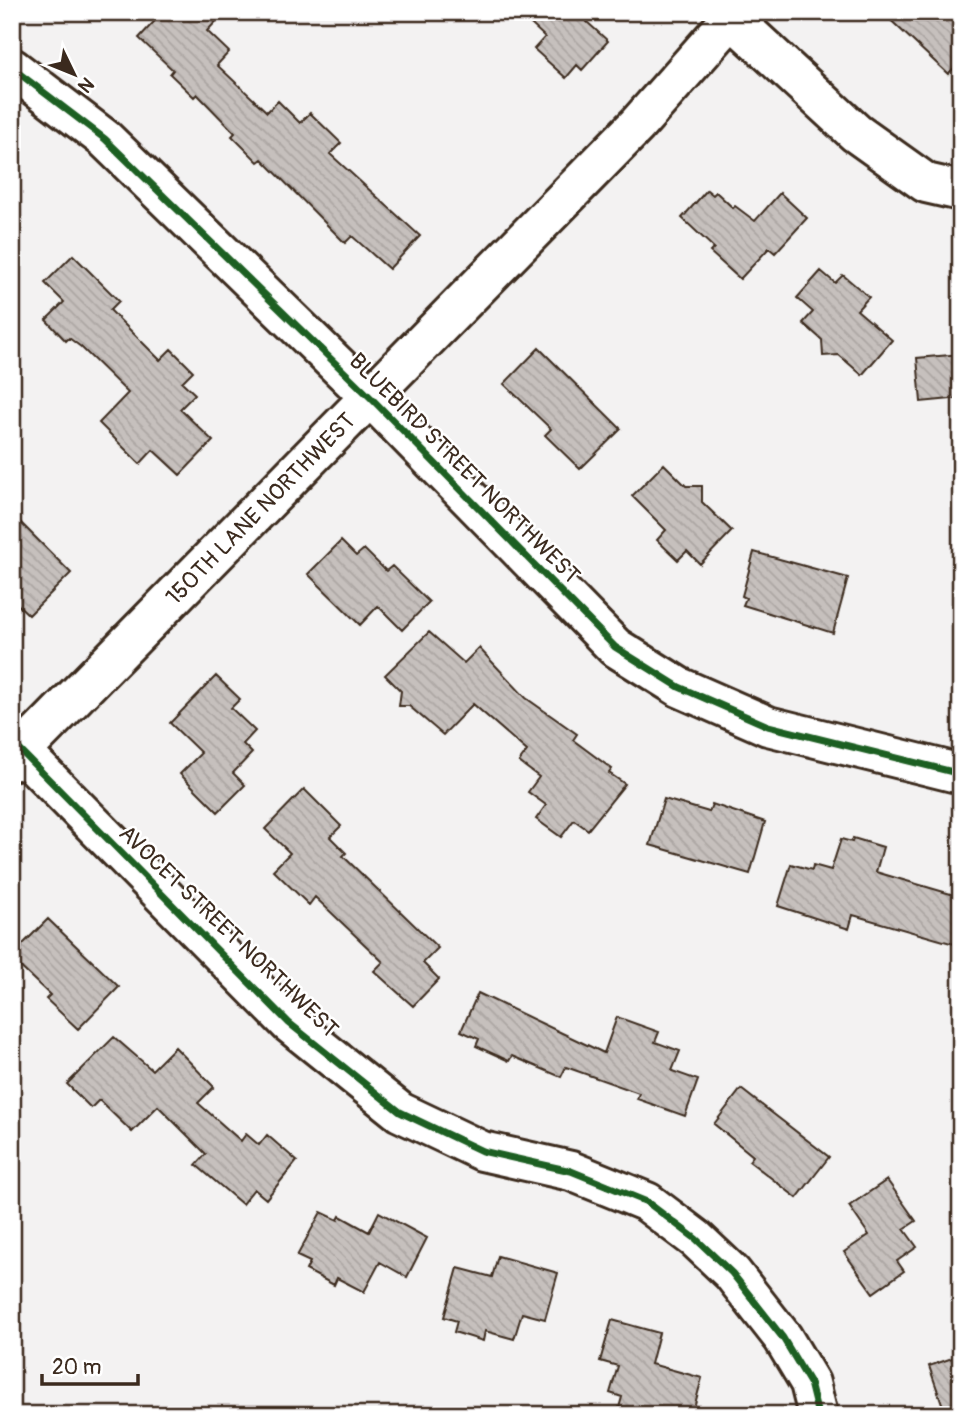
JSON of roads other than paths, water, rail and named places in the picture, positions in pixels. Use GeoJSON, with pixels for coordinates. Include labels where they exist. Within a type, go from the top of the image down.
{"type":"FeatureCollection","features":[{"type":"Feature","properties":{"kind":"street"},"geometry":{"type":"LineString","coordinates":[[731,14],[856,134],[926,183],[961,191]]}},
{"type":"Feature","properties":{"kind":"street","name":"150TH LANE NORTHWEST"},"geometry":{"type":"LineString","coordinates":[[15,751],[371,398],[638,125],[731,14]]}},
{"type":"Feature","properties":{"kind":"street","name":"BLUEBIRD STREET NORTHWEST"},"geometry":{"type":"LineString","coordinates":[[12,68],[105,139],[371,398],[610,642],[626,654],[679,687],[768,726],[961,774]]}},
{"type":"Feature","properties":{"kind":"street","name":"AVOCET STREET NORTHWEST"},"geometry":{"type":"LineString","coordinates":[[15,751],[289,1023],[400,1112],[482,1151],[571,1171],[648,1202],[696,1239],[732,1273],[783,1338],[810,1383],[818,1415]]}}]}
